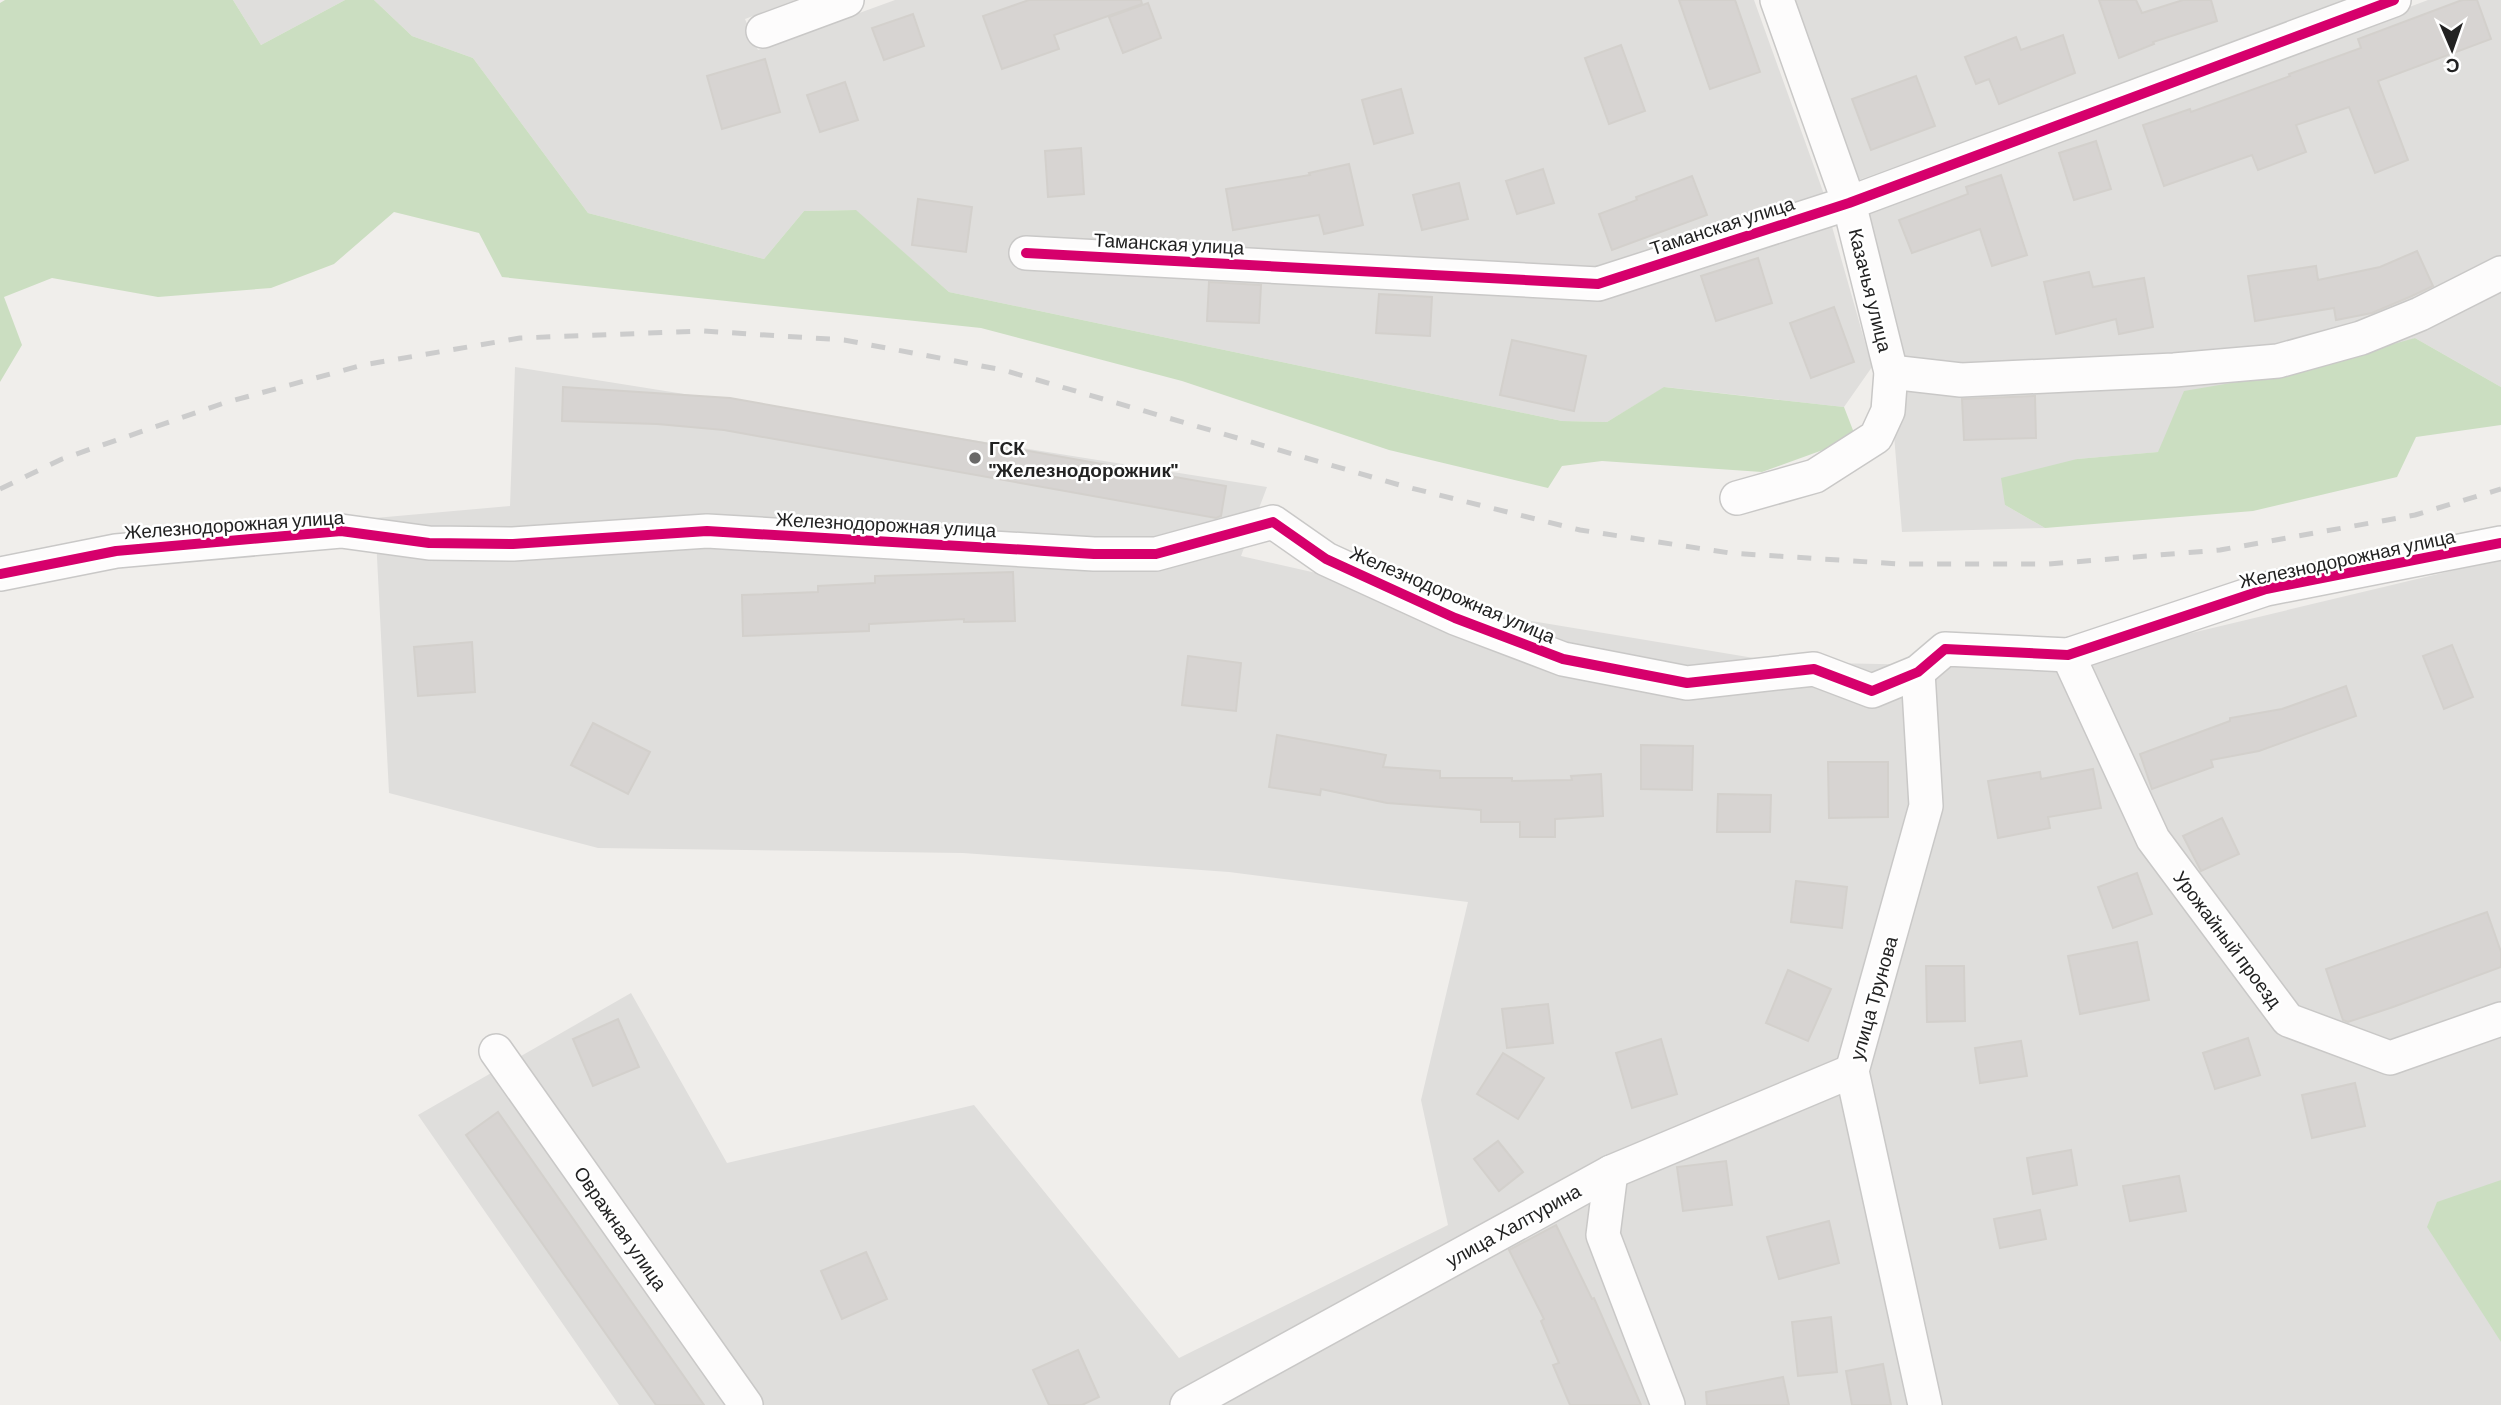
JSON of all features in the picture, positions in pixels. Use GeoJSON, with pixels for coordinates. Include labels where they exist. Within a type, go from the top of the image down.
{"type":"FeatureCollection","features":[{"type":"Feature","properties":{"kind":"street"},"geometry":{"type":"LineString","coordinates":[[763,31],[847,0]]}},
{"type":"Feature","properties":{"kind":"street","name":"Казачья улица"},"geometry":{"type":"LineString","coordinates":[[1737,498],[1815,476],[1875,437],[1888,411],[1891,372],[1849,203],[1777,0]]}},
{"type":"Feature","properties":{"kind":"street","name":"Таманская улица"},"geometry":{"type":"LineString","coordinates":[[1026,253],[1598,284],[1849,203],[2394,0]]}},
{"type":"Feature","properties":{"kind":"street"},"geometry":{"type":"LineString","coordinates":[[1891,372],[1961,380],[2278,362],[2372,333],[2420,314],[2501,273]]}},
{"type":"Feature","properties":{"kind":"street","name":"Железнодорожная улица"},"geometry":{"type":"LineString","coordinates":[[0,574],[116,551],[341,531],[429,543],[513,544],[707,531],[1094,554],[1156,554],[1273,522],[1326,559],[1455,618],[1563,659],[1687,682],[1814,669],[1872,691],[1918,672],[1945,649],[2068,655],[2266,589],[2501,544]]}},
{"type":"Feature","properties":{"kind":"street","name":"Урожайный проезд"},"geometry":{"type":"LineString","coordinates":[[2068,655],[2153,839],[2288,1020],[2390,1058],[2501,1019]]}},
{"type":"Feature","properties":{"kind":"street","name":"улица Трунова"},"geometry":{"type":"LineString","coordinates":[[1918,672],[1926,806],[1852,1071],[1925,1405]]}},
{"type":"Feature","properties":{"kind":"street"},"geometry":{"type":"LineString","coordinates":[[1872,691],[1922,726]]}},
{"type":"Feature","properties":{"kind":"street","name":"Овражная улица"},"geometry":{"type":"LineString","coordinates":[[496,1051],[746,1405]]}},
{"type":"Feature","properties":{"kind":"street","name":"улица Халтурина"},"geometry":{"type":"LineString","coordinates":[[1187,1405],[1612,1172],[1852,1071]]}},
{"type":"Feature","properties":{"kind":"street"},"geometry":{"type":"LineString","coordinates":[[1612,1172],[1603,1235],[1668,1405]]}},
{"type":"Feature","properties":{"kind":"shaded area"},"geometry":{"type":"Polygon","coordinates":[[[233,0],[345,0],[261,45],[233,0]]]}},
{"type":"Feature","properties":{"kind":"shaded area"},"geometry":{"type":"Polygon","coordinates":[[[374,0],[795,0],[745,19],[758,50],[895,0],[1754,0],[1825,197],[1595,273],[1014,241],[1013,262],[1600,295],[1831,223],[1872,367],[1844,407],[1665,387],[1607,422],[1562,421],[949,292],[855,210],[804,211],[764,259],[588,213],[473,58],[412,36],[374,0]]]}},
{"type":"Feature","properties":{"kind":"shaded area"},"geometry":{"type":"Polygon","coordinates":[[[1791,0],[2353,0],[1856,181],[1791,0]]]}},
{"type":"Feature","properties":{"kind":"shaded area"},"geometry":{"type":"Polygon","coordinates":[[[2428,0],[2501,0],[2501,387],[2415,338],[2159,452],[2077,459],[2005,505],[2045,528],[1902,532],[1894,435],[1864,212],[2428,0]]]}},
{"type":"Feature","properties":{"kind":"shaded area"},"geometry":{"type":"Polygon","coordinates":[[[515,367],[1267,487],[1241,556],[1519,619],[1778,662],[1981,666],[2162,640],[2501,559],[2501,1405],[619,1405],[418,1115],[631,993],[727,1163],[974,1105],[1179,1358],[1448,1225],[1421,1100],[1468,902],[1229,872],[963,853],[598,848],[389,793],[375,518],[510,506],[515,367]]]}},
{"type":"Feature","properties":{"kind":"green space"},"geometry":{"type":"Polygon","coordinates":[[[5,0],[233,0],[261,45],[345,0],[374,0],[412,36],[473,58],[588,213],[764,259],[804,211],[856,210],[949,292],[1562,421],[1607,422],[1664,387],[1844,407],[1856,438],[1762,472],[1602,461],[1562,466],[1548,488],[1389,450],[1182,381],[981,328],[502,277],[479,233],[394,212],[334,264],[271,288],[158,297],[52,278],[4,297],[22,345],[0,382],[0,3],[5,0]]]}},
{"type":"Feature","properties":{"kind":"green space"},"geometry":{"type":"Polygon","coordinates":[[[2415,338],[2501,387],[2501,425],[2416,437],[2397,477],[2253,511],[2045,528],[2005,505],[2001,478],[2077,459],[2158,452],[2184,391],[2289,373],[2415,338]]]}},
{"type":"Feature","properties":{"kind":"green space"},"geometry":{"type":"Polygon","coordinates":[[[2501,1180],[2501,1342],[2427,1227],[2437,1202],[2501,1180]]]}},
{"type":"Feature","properties":{"kind":"building"},"geometry":{"type":"Polygon","coordinates":[[[1029,0],[1141,0],[1142,4],[1054,35],[1059,49],[1002,69],[983,16],[1029,0]]]}},
{"type":"Feature","properties":{"kind":"building"},"geometry":{"type":"Polygon","coordinates":[[[1679,0],[1735,0],[1760,72],[1710,89],[1679,0]]]}},
{"type":"Feature","properties":{"kind":"building"},"geometry":{"type":"Polygon","coordinates":[[[2099,0],[2136,0],[2142,13],[2183,0],[2211,0],[2217,21],[2153,42],[2154,44],[2119,58],[2099,0]]]}},
{"type":"Feature","properties":{"kind":"building"},"geometry":{"type":"Polygon","coordinates":[[[2462,0],[2477,0],[2491,39],[2378,81],[2408,160],[2375,173],[2349,107],[2296,125],[2306,152],[2258,170],[2252,155],[2164,186],[2143,125],[2190,109],[2191,112],[2290,76],[2289,74],[2361,48],[2358,39],[2462,0]]]}},
{"type":"Feature","properties":{"kind":"building"},"geometry":{"type":"Polygon","coordinates":[[[1148,3],[1161,38],[1123,53],[1109,17],[1148,3]]]}},
{"type":"Feature","properties":{"kind":"building"},"geometry":{"type":"Polygon","coordinates":[[[913,14],[924,46],[884,60],[872,28],[913,14]]]}},
{"type":"Feature","properties":{"kind":"building"},"geometry":{"type":"Polygon","coordinates":[[[2063,35],[2075,73],[1999,104],[1989,79],[1976,84],[1965,57],[2016,37],[2021,50],[2063,35]]]}},
{"type":"Feature","properties":{"kind":"building"},"geometry":{"type":"Polygon","coordinates":[[[1621,45],[1645,111],[1609,124],[1585,58],[1621,45]]]}},
{"type":"Feature","properties":{"kind":"building"},"geometry":{"type":"Polygon","coordinates":[[[765,59],[780,112],[722,129],[707,76],[765,59]]]}},
{"type":"Feature","properties":{"kind":"building"},"geometry":{"type":"Polygon","coordinates":[[[1916,76],[1935,126],[1871,150],[1852,99],[1916,76]]]}},
{"type":"Feature","properties":{"kind":"building"},"geometry":{"type":"Polygon","coordinates":[[[845,82],[858,120],[820,132],[807,95],[845,82]]]}},
{"type":"Feature","properties":{"kind":"building"},"geometry":{"type":"Polygon","coordinates":[[[1401,89],[1413,133],[1374,144],[1362,100],[1401,89]]]}},
{"type":"Feature","properties":{"kind":"building"},"geometry":{"type":"Polygon","coordinates":[[[2096,141],[2111,189],[2074,200],[2059,153],[2096,141]]]}},
{"type":"Feature","properties":{"kind":"building"},"geometry":{"type":"Polygon","coordinates":[[[1081,148],[1084,194],[1048,197],[1045,151],[1081,148]]]}},
{"type":"Feature","properties":{"kind":"building"},"geometry":{"type":"Polygon","coordinates":[[[1349,164],[1363,225],[1324,234],[1319,215],[1233,230],[1226,189],[1310,175],[1309,173],[1349,164]]]}},
{"type":"Feature","properties":{"kind":"building"},"geometry":{"type":"Polygon","coordinates":[[[1543,169],[1554,203],[1517,214],[1506,181],[1543,169]]]}},
{"type":"Feature","properties":{"kind":"building"},"geometry":{"type":"Polygon","coordinates":[[[2001,175],[2027,255],[1992,266],[1980,229],[1912,253],[1899,220],[1968,194],[1966,187],[2001,175]]]}},
{"type":"Feature","properties":{"kind":"building"},"geometry":{"type":"Polygon","coordinates":[[[1692,176],[1707,215],[1612,250],[1599,214],[1692,176]]]}},
{"type":"Feature","properties":{"kind":"building"},"geometry":{"type":"Polygon","coordinates":[[[1459,183],[1468,219],[1422,230],[1413,195],[1459,183]]]}},
{"type":"Feature","properties":{"kind":"building"},"geometry":{"type":"Polygon","coordinates":[[[918,199],[972,207],[966,252],[912,245],[918,199]]]}},
{"type":"Feature","properties":{"kind":"building"},"geometry":{"type":"Polygon","coordinates":[[[2417,251],[2433,286],[2412,296],[2372,313],[2336,320],[2334,308],[2255,321],[2248,276],[2316,266],[2318,280],[2380,267],[2417,251]]]}},
{"type":"Feature","properties":{"kind":"building"},"geometry":{"type":"Polygon","coordinates":[[[1758,258],[1772,303],[1716,321],[1701,276],[1758,258]]]}},
{"type":"Feature","properties":{"kind":"building"},"geometry":{"type":"Polygon","coordinates":[[[2089,272],[2093,287],[2144,278],[2153,327],[2119,334],[2116,319],[2056,334],[2044,282],[2089,272]]]}},
{"type":"Feature","properties":{"kind":"building"},"geometry":{"type":"Polygon","coordinates":[[[1209,282],[1261,285],[1259,323],[1207,321],[1209,282]]]}},
{"type":"Feature","properties":{"kind":"building"},"geometry":{"type":"Polygon","coordinates":[[[1379,294],[1432,297],[1430,336],[1376,333],[1379,294]]]}},
{"type":"Feature","properties":{"kind":"building"},"geometry":{"type":"Polygon","coordinates":[[[1834,307],[1854,362],[1811,378],[1790,323],[1834,307]]]}},
{"type":"Feature","properties":{"kind":"building"},"geometry":{"type":"Polygon","coordinates":[[[1512,340],[1586,356],[1574,411],[1500,395],[1512,340]]]}},
{"type":"Feature","properties":{"kind":"building","name":"ГСК \"Железнодорожник\""},"geometry":{"type":"Polygon","coordinates":[[[563,387],[730,398],[1226,486],[1221,516],[1216,518],[724,430],[657,424],[562,421],[563,387]]]}},
{"type":"Feature","properties":{"kind":"building"},"geometry":{"type":"Polygon","coordinates":[[[2035,396],[2036,438],[1964,440],[1962,399],[2035,396]]]}},
{"type":"Feature","properties":{"kind":"building"},"geometry":{"type":"Polygon","coordinates":[[[1013,572],[1015,621],[964,622],[964,619],[869,624],[869,631],[743,636],[742,595],[818,592],[818,586],[875,583],[875,576],[1013,572]]]}},
{"type":"Feature","properties":{"kind":"building"},"geometry":{"type":"Polygon","coordinates":[[[472,642],[475,692],[418,696],[414,647],[472,642]]]}},
{"type":"Feature","properties":{"kind":"building"},"geometry":{"type":"Polygon","coordinates":[[[2452,645],[2473,697],[2444,709],[2423,656],[2452,645]]]}},
{"type":"Feature","properties":{"kind":"building"},"geometry":{"type":"Polygon","coordinates":[[[1188,656],[1241,663],[1236,711],[1182,705],[1188,656]]]}},
{"type":"Feature","properties":{"kind":"building"},"geometry":{"type":"Polygon","coordinates":[[[2346,686],[2356,716],[2259,751],[2211,760],[2213,767],[2152,789],[2140,754],[2230,721],[2230,718],[2282,709],[2346,686]]]}},
{"type":"Feature","properties":{"kind":"building"},"geometry":{"type":"Polygon","coordinates":[[[593,723],[650,752],[628,794],[571,765],[593,723]]]}},
{"type":"Feature","properties":{"kind":"building"},"geometry":{"type":"Polygon","coordinates":[[[1277,735],[1386,755],[1383,767],[1440,771],[1440,778],[1572,780],[1571,776],[1601,774],[1603,816],[1555,819],[1555,837],[1520,837],[1520,822],[1481,822],[1481,810],[1387,803],[1321,789],[1320,795],[1269,787],[1277,735]]]}},
{"type":"Feature","properties":{"kind":"building"},"geometry":{"type":"Polygon","coordinates":[[[1641,745],[1693,746],[1692,790],[1641,789],[1641,745]]]}},
{"type":"Feature","properties":{"kind":"building"},"geometry":{"type":"Polygon","coordinates":[[[1828,762],[1888,762],[1888,817],[1829,818],[1828,762]]]}},
{"type":"Feature","properties":{"kind":"building"},"geometry":{"type":"Polygon","coordinates":[[[2093,769],[2101,808],[2048,817],[2050,828],[1998,838],[1988,781],[2040,772],[2041,779],[2093,769]]]}},
{"type":"Feature","properties":{"kind":"building"},"geometry":{"type":"Polygon","coordinates":[[[1718,794],[1771,795],[1770,832],[1717,832],[1718,794]]]}},
{"type":"Feature","properties":{"kind":"building"},"geometry":{"type":"Polygon","coordinates":[[[2222,818],[2239,854],[2201,871],[2183,836],[2222,818]]]}},
{"type":"Feature","properties":{"kind":"building"},"geometry":{"type":"Polygon","coordinates":[[[2137,873],[2152,914],[2113,928],[2098,887],[2137,873]]]}},
{"type":"Feature","properties":{"kind":"building"},"geometry":{"type":"Polygon","coordinates":[[[1796,881],[1847,887],[1842,928],[1791,922],[1796,881]]]}},
{"type":"Feature","properties":{"kind":"building"},"geometry":{"type":"Polygon","coordinates":[[[2487,912],[2501,952],[2501,967],[2393,1007],[2348,1022],[2343,1020],[2326,969],[2487,912]]]}},
{"type":"Feature","properties":{"kind":"building"},"geometry":{"type":"Polygon","coordinates":[[[2137,942],[2149,1000],[2080,1014],[2068,956],[2137,942]]]}},
{"type":"Feature","properties":{"kind":"building"},"geometry":{"type":"Polygon","coordinates":[[[1926,966],[1964,966],[1965,1021],[1927,1022],[1926,966]]]}},
{"type":"Feature","properties":{"kind":"building"},"geometry":{"type":"Polygon","coordinates":[[[1788,970],[1831,989],[1808,1041],[1766,1023],[1788,970]]]}},
{"type":"Feature","properties":{"kind":"building"},"geometry":{"type":"Polygon","coordinates":[[[1548,1004],[1553,1043],[1507,1048],[1502,1009],[1548,1004]]]}},
{"type":"Feature","properties":{"kind":"building"},"geometry":{"type":"Polygon","coordinates":[[[618,1019],[639,1067],[593,1086],[573,1039],[618,1019]]]}},
{"type":"Feature","properties":{"kind":"building"},"geometry":{"type":"Polygon","coordinates":[[[2248,1038],[2260,1075],[2215,1089],[2203,1053],[2248,1038]]]}},
{"type":"Feature","properties":{"kind":"building"},"geometry":{"type":"Polygon","coordinates":[[[1661,1039],[1677,1094],[1632,1108],[1616,1053],[1661,1039]]]}},
{"type":"Feature","properties":{"kind":"building"},"geometry":{"type":"Polygon","coordinates":[[[2021,1041],[2027,1076],[1980,1083],[1975,1048],[2021,1041]]]}},
{"type":"Feature","properties":{"kind":"building"},"geometry":{"type":"Polygon","coordinates":[[[1503,1053],[1544,1078],[1518,1119],[1477,1094],[1503,1053]]]}},
{"type":"Feature","properties":{"kind":"building"},"geometry":{"type":"Polygon","coordinates":[[[2355,1083],[2365,1126],[2312,1138],[2302,1095],[2355,1083]]]}},
{"type":"Feature","properties":{"kind":"building"},"geometry":{"type":"Polygon","coordinates":[[[498,1112],[704,1405],[656,1405],[466,1135],[498,1112]]]}},
{"type":"Feature","properties":{"kind":"building"},"geometry":{"type":"Polygon","coordinates":[[[1498,1141],[1523,1172],[1499,1191],[1474,1159],[1498,1141]]]}},
{"type":"Feature","properties":{"kind":"building"},"geometry":{"type":"Polygon","coordinates":[[[2071,1150],[2077,1185],[2033,1194],[2027,1158],[2071,1150]]]}},
{"type":"Feature","properties":{"kind":"building"},"geometry":{"type":"Polygon","coordinates":[[[1726,1161],[1732,1205],[1683,1211],[1677,1167],[1726,1161]]]}},
{"type":"Feature","properties":{"kind":"building"},"geometry":{"type":"Polygon","coordinates":[[[2179,1176],[2186,1211],[2130,1221],[2123,1186],[2179,1176]]]}},
{"type":"Feature","properties":{"kind":"building"},"geometry":{"type":"Polygon","coordinates":[[[2040,1210],[2046,1239],[2000,1248],[1994,1219],[2040,1210]]]}},
{"type":"Feature","properties":{"kind":"building"},"geometry":{"type":"Polygon","coordinates":[[[1829,1221],[1839,1263],[1779,1279],[1767,1237],[1829,1221]]]}},
{"type":"Feature","properties":{"kind":"building"},"geometry":{"type":"Polygon","coordinates":[[[1556,1225],[1592,1299],[1594,1298],[1641,1405],[1570,1405],[1553,1365],[1559,1363],[1541,1321],[1544,1319],[1509,1250],[1556,1225]]]}},
{"type":"Feature","properties":{"kind":"building"},"geometry":{"type":"Polygon","coordinates":[[[866,1252],[887,1299],[842,1319],[821,1271],[866,1252]]]}},
{"type":"Feature","properties":{"kind":"building"},"geometry":{"type":"Polygon","coordinates":[[[1831,1317],[1837,1372],[1798,1376],[1792,1322],[1831,1317]]]}},
{"type":"Feature","properties":{"kind":"building"},"geometry":{"type":"Polygon","coordinates":[[[1078,1350],[1099,1397],[1082,1405],[1049,1405],[1033,1370],[1078,1350]]]}},
{"type":"Feature","properties":{"kind":"building"},"geometry":{"type":"Polygon","coordinates":[[[1883,1364],[1891,1405],[1852,1405],[1846,1371],[1883,1364]]]}},
{"type":"Feature","properties":{"kind":"building"},"geometry":{"type":"Polygon","coordinates":[[[1783,1377],[1789,1405],[1707,1405],[1706,1392],[1783,1377]]]}},
{"type":"Feature","properties":{"kind":"railway"},"geometry":{"type":"LineString","coordinates":[[0,489],[62,459],[224,403],[363,365],[520,338],[703,331],[844,340],[1003,370],[1403,486],[1580,530],[1730,553],[1900,564],[2049,564],[2220,550],[2415,515],[2501,489]]}},
{"type":"Feature","properties":{"kind":"cycle path"},"geometry":{"type":"LineString","coordinates":[[1026,253],[1598,284],[1849,203],[2394,0]]}},
{"type":"Feature","properties":{"kind":"cycle path"},"geometry":{"type":"LineString","coordinates":[[0,574],[116,551],[341,531],[429,543],[513,544],[707,531],[1094,554],[1156,554],[1273,522],[1326,559],[1455,618],[1563,659],[1687,683],[1814,669],[1872,691],[1918,672],[1945,649],[2068,655],[2266,589],[2501,543]]}},
{"type":"Feature","properties":{"kind":"place","name":"ГСК \"Железнодорожник\""},"geometry":{"type":"Point","coordinates":[975,458]}}]}
